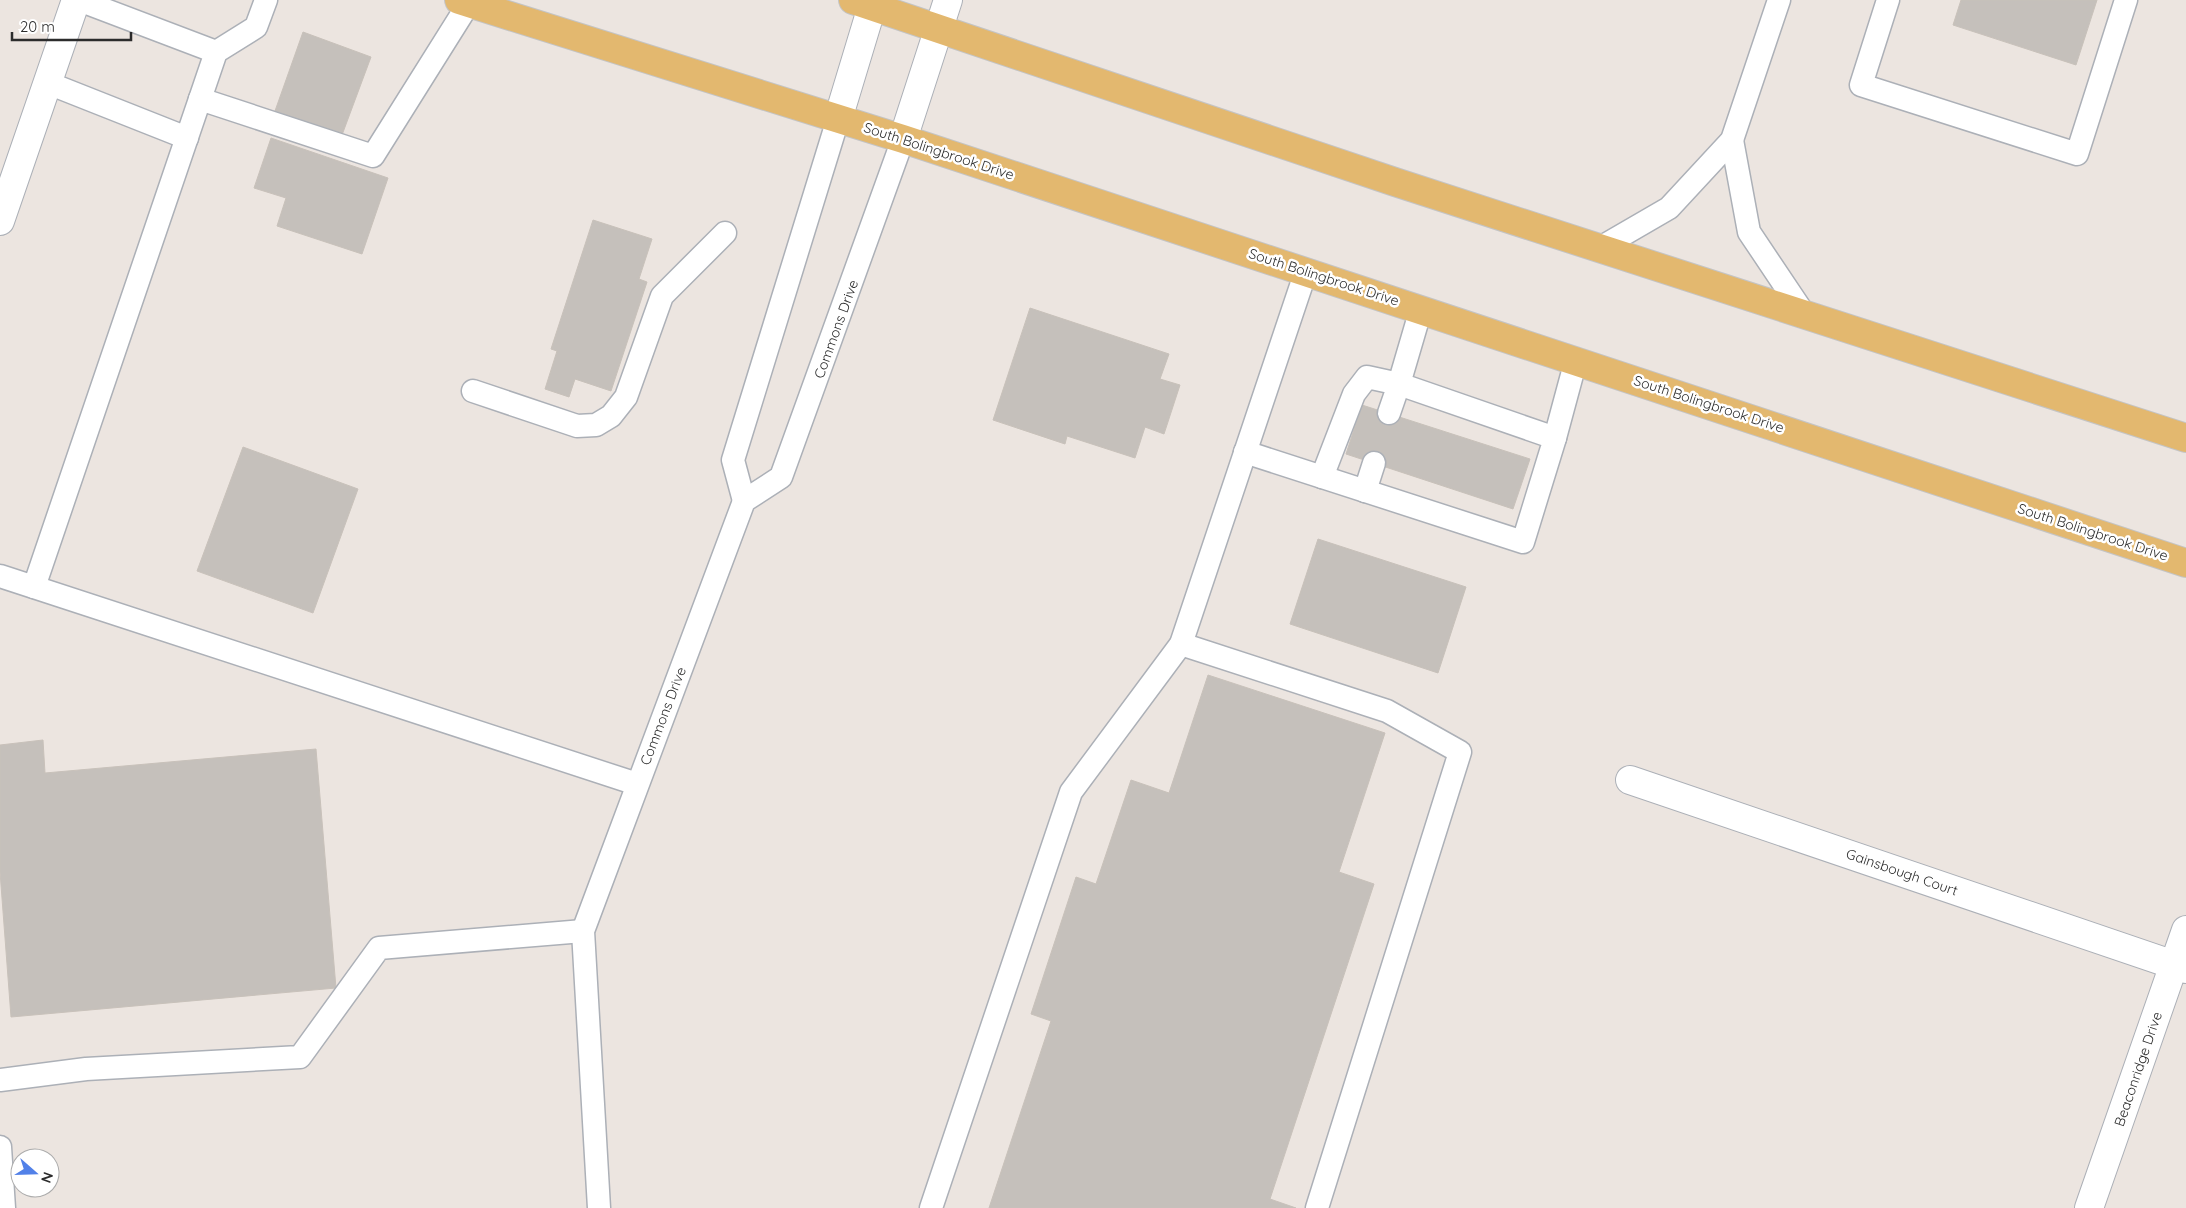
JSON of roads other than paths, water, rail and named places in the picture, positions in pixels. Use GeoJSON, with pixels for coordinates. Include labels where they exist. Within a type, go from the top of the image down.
{"type":"FeatureCollection","features":[{"type":"Feature","properties":{"kind":"main road","name":"South Bolingbrook Drive"},"geometry":{"type":"LineString","coordinates":[[464,2],[838,118],[1576,360],[2186,563]]}},
{"type":"Feature","properties":{"kind":"main road"},"geometry":{"type":"LineString","coordinates":[[866,2],[939,29],[1395,182],[2186,438]]}},
{"type":"Feature","properties":{"kind":"street"},"geometry":{"type":"LineString","coordinates":[[0,221],[78,0]]}},
{"type":"Feature","properties":{"kind":"street"},"geometry":{"type":"LineString","coordinates":[[902,139],[948,0]]}},
{"type":"Feature","properties":{"kind":"street"},"geometry":{"type":"LineString","coordinates":[[838,118],[866,2]]}},
{"type":"Feature","properties":{"kind":"street","name":"Gainsbough Court"},"geometry":{"type":"LineString","coordinates":[[1630,780],[2180,967]]}},
{"type":"Feature","properties":{"kind":"street","name":"Beaconridge Drive"},"geometry":{"type":"LineString","coordinates":[[2089,1208],[2180,967],[2186,930]]}},
{"type":"Feature","properties":{"kind":"lane"},"geometry":{"type":"LineString","coordinates":[[78,0],[216,52]]}},
{"type":"Feature","properties":{"kind":"lane"},"geometry":{"type":"LineString","coordinates":[[34,587],[216,52],[256,27],[266,0]]}},
{"type":"Feature","properties":{"kind":"lane"},"geometry":{"type":"LineString","coordinates":[[1600,248],[1669,208],[1732,140],[1778,0]]}},
{"type":"Feature","properties":{"kind":"lane"},"geometry":{"type":"LineString","coordinates":[[1888,0],[1861,85],[2077,154],[2126,0]]}},
{"type":"Feature","properties":{"kind":"lane"},"geometry":{"type":"LineString","coordinates":[[200,99],[373,156],[464,2]]}},
{"type":"Feature","properties":{"kind":"lane"},"geometry":{"type":"LineString","coordinates":[[48,83],[187,138]]}},
{"type":"Feature","properties":{"kind":"lane"},"geometry":{"type":"LineString","coordinates":[[744,501],[733,460],[838,118]]}},
{"type":"Feature","properties":{"kind":"lane","name":"Commons Drive"},"geometry":{"type":"LineString","coordinates":[[583,931],[744,501],[781,477],[902,139]]}},
{"type":"Feature","properties":{"kind":"lane"},"geometry":{"type":"LineString","coordinates":[[1732,140],[1749,232],[1804,314]]}},
{"type":"Feature","properties":{"kind":"lane"},"geometry":{"type":"LineString","coordinates":[[473,391],[577,426],[596,425],[612,416],[626,397],[662,296],[725,233]]}},
{"type":"Feature","properties":{"kind":"lane"},"geometry":{"type":"LineString","coordinates":[[931,1208],[1071,792],[1181,644],[1306,271]]}},
{"type":"Feature","properties":{"kind":"lane"},"geometry":{"type":"LineString","coordinates":[[1389,413],[1421,309]]}},
{"type":"Feature","properties":{"kind":"lane"},"geometry":{"type":"LineString","coordinates":[[1245,452],[1523,542],[1555,438],[1576,360]]}},
{"type":"Feature","properties":{"kind":"lane"},"geometry":{"type":"LineString","coordinates":[[1322,477],[1354,394],[1367,377],[1399,384],[1555,438]]}},
{"type":"Feature","properties":{"kind":"lane"},"geometry":{"type":"LineString","coordinates":[[1365,490],[1374,463]]}},
{"type":"Feature","properties":{"kind":"lane"},"geometry":{"type":"LineString","coordinates":[[0,576],[638,784]]}},
{"type":"Feature","properties":{"kind":"lane"},"geometry":{"type":"LineString","coordinates":[[1181,644],[1387,711],[1460,752],[1317,1208]]}},
{"type":"Feature","properties":{"kind":"lane"},"geometry":{"type":"LineString","coordinates":[[0,1080],[86,1069],[300,1057],[379,948],[583,931],[599,1208]]}},
{"type":"Feature","properties":{"kind":"lane"},"geometry":{"type":"LineString","coordinates":[[0,1147],[4,1208]]}}]}
